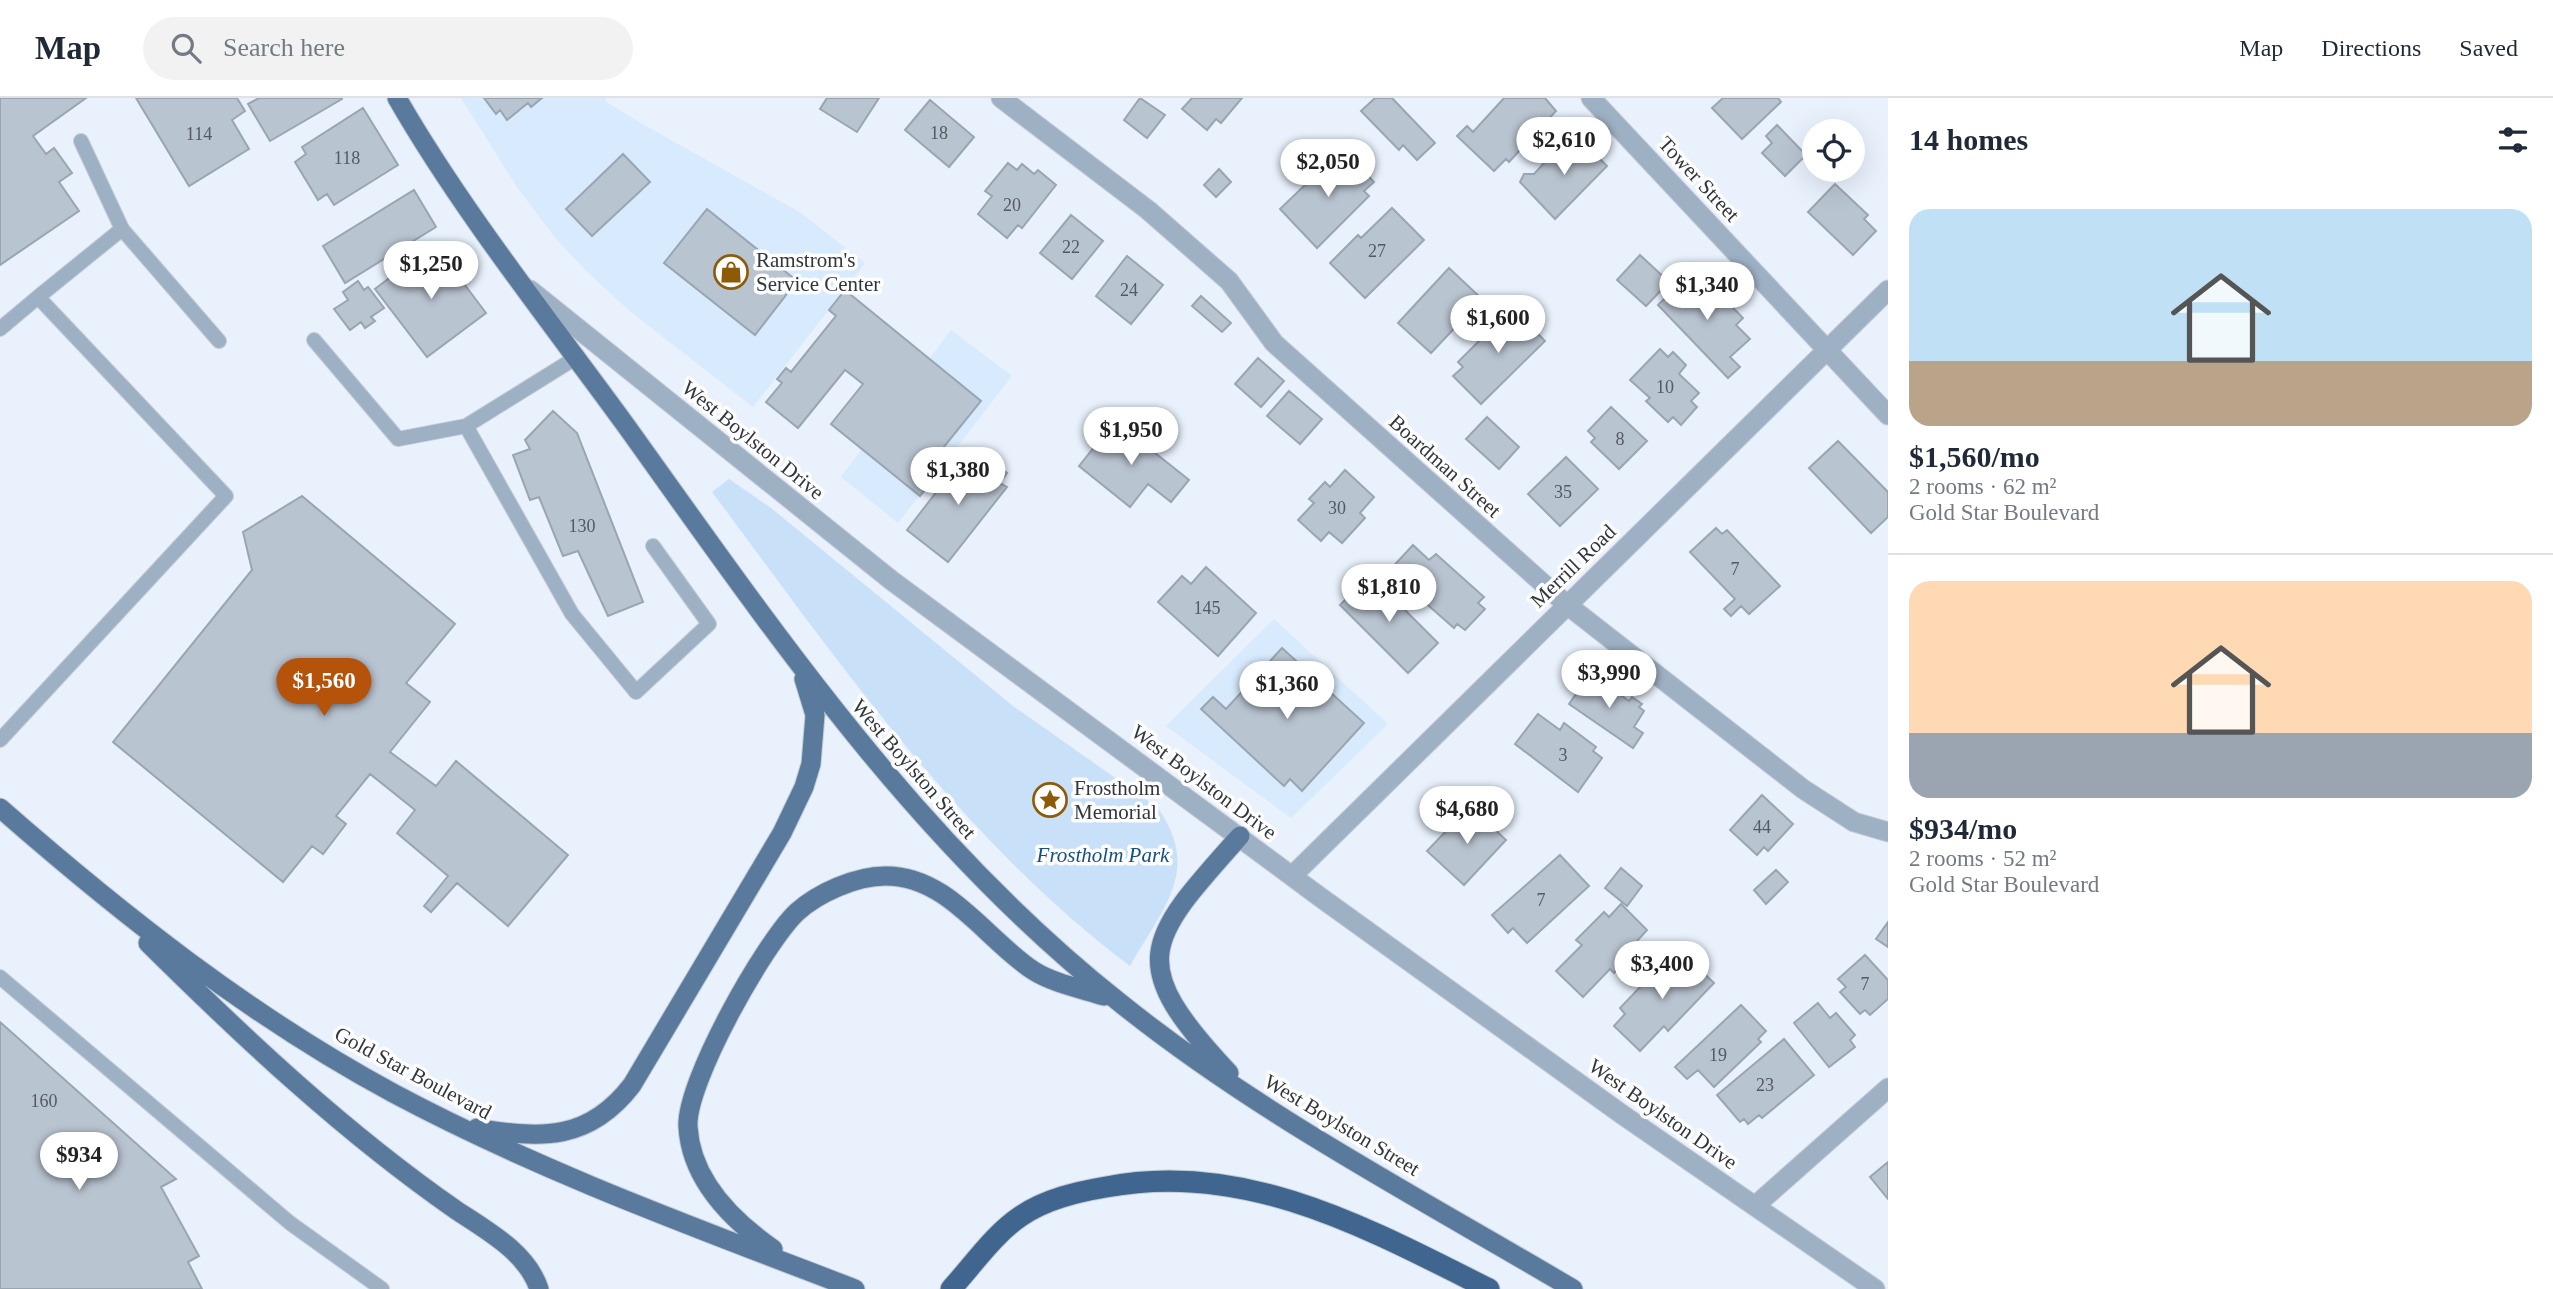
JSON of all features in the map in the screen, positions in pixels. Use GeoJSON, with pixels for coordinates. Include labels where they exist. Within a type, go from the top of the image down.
{"type":"FeatureCollection","features":[{"type":"Feature","properties":{"kind":"highway"},"geometry":{"type":"LineString","coordinates":[[951,1289],[1021,1216],[1063,1197],[1124,1184],[1201,1181],[1257,1189],[1372,1230],[1489,1289]]}},
{"type":"Feature","properties":{"kind":"main road","name":"West Boylston Street"},"geometry":{"type":"LineString","coordinates":[[397,98],[525,286],[801,669],[886,776],[957,854],[1039,934],[1116,1000],[1254,1099],[1573,1289]]}},
{"type":"Feature","properties":{"kind":"main road"},"geometry":{"type":"LineString","coordinates":[[452,1123],[514,1133],[544,1135],[570,1132],[594,1122],[627,1092],[782,833],[804,787],[811,764],[815,715],[801,669]]}},
{"type":"Feature","properties":{"kind":"main road","name":"Gold Star Boulevard"},"geometry":{"type":"LineString","coordinates":[[0,808],[134,920],[253,1007],[380,1085],[558,1174],[855,1289]]}},
{"type":"Feature","properties":{"kind":"main road"},"geometry":{"type":"LineString","coordinates":[[1240,836],[1164,931],[1157,961],[1160,979],[1177,1013],[1254,1099]]}},
{"type":"Feature","properties":{"kind":"main road"},"geometry":{"type":"LineString","coordinates":[[803,1269],[750,1233],[727,1210],[701,1174],[691,1150],[687,1125],[691,1101],[713,1046],[780,929],[799,910],[842,886],[881,876],[900,876],[919,882],[943,896],[1035,972],[1116,1000]]}},
{"type":"Feature","properties":{"kind":"main road"},"geometry":{"type":"LineString","coordinates":[[82,878],[256,1050],[403,1173],[507,1244],[536,1279],[539,1289]]}},
{"type":"Feature","properties":{"kind":"street","name":"Boardman Street"},"geometry":{"type":"LineString","coordinates":[[1001,98],[1148,210],[1229,281],[1273,344],[1566,604],[1803,789],[1854,822],[1888,832]]}},
{"type":"Feature","properties":{"kind":"street","name":"Tower Street"},"geometry":{"type":"LineString","coordinates":[[1591,98],[1888,415]]}},
{"type":"Feature","properties":{"kind":"street","name":"West Boylston Drive"},"geometry":{"type":"LineString","coordinates":[[525,286],[891,580],[1292,876],[1620,1112],[1875,1289]]}},
{"type":"Feature","properties":{"kind":"street","name":"Merrill Road"},"geometry":{"type":"LineString","coordinates":[[1292,876],[1888,290]]}},
{"type":"Feature","properties":{"kind":"street"},"geometry":{"type":"LineString","coordinates":[[1756,1205],[1888,1088]]}},
{"type":"Feature","properties":{"kind":"lane"},"geometry":{"type":"LineString","coordinates":[[81,141],[122,229],[219,341]]}},
{"type":"Feature","properties":{"kind":"lane"},"geometry":{"type":"LineString","coordinates":[[0,329],[122,229]]}},
{"type":"Feature","properties":{"kind":"lane"},"geometry":{"type":"LineString","coordinates":[[0,740],[226,496],[38,297]]}},
{"type":"Feature","properties":{"kind":"lane"},"geometry":{"type":"LineString","coordinates":[[314,340],[398,439],[466,425],[577,358]]}},
{"type":"Feature","properties":{"kind":"lane"},"geometry":{"type":"LineString","coordinates":[[466,425],[572,614],[636,692],[709,624],[653,546]]}},
{"type":"Feature","properties":{"kind":"lane"},"geometry":{"type":"LineString","coordinates":[[0,977],[290,1223],[382,1289]]}},
{"type":"Feature","properties":{"kind":"shaded area"},"geometry":{"type":"Polygon","coordinates":[[[461,98],[605,98],[606,102],[646,126],[801,213],[865,263],[753,407],[631,312],[585,270],[553,235],[517,187],[461,98]]]}},
{"type":"Feature","properties":{"kind":"shaded area"},"geometry":{"type":"Polygon","coordinates":[[[951,330],[1012,376],[898,523],[841,477],[951,330]]]}},
{"type":"Feature","properties":{"kind":"shaded area"},"geometry":{"type":"Polygon","coordinates":[[[1274,619],[1388,724],[1291,818],[1166,726],[1274,619]]]}},
{"type":"Feature","properties":{"kind":"green space","name":"Frostholm Park"},"geometry":{"type":"Polygon","coordinates":[[[729,479],[771,508],[1013,706],[1158,808],[1171,831],[1177,852],[1177,871],[1165,907],[1130,966],[1068,916],[1010,861],[904,744],[712,492],[729,479]]]}},
{"type":"Feature","properties":{"kind":"building"},"geometry":{"type":"Polygon","coordinates":[[[0,98],[86,98],[33,136],[46,154],[54,148],[72,173],[59,182],[79,211],[0,265],[0,98]]]}},
{"type":"Feature","properties":{"kind":"building"},"geometry":{"type":"Polygon","coordinates":[[[136,98],[237,98],[245,111],[232,120],[249,149],[189,186],[136,98]]]}},
{"type":"Feature","properties":{"kind":"building"},"geometry":{"type":"Polygon","coordinates":[[[259,98],[342,99],[270,141],[248,104],[259,98]]]}},
{"type":"Feature","properties":{"kind":"building"},"geometry":{"type":"Polygon","coordinates":[[[484,98],[542,98],[531,107],[528,103],[507,120],[500,110],[496,114],[484,98]]]}},
{"type":"Feature","properties":{"kind":"building"},"geometry":{"type":"Polygon","coordinates":[[[827,98],[879,98],[857,132],[820,109],[827,98]]]}},
{"type":"Feature","properties":{"kind":"building"},"geometry":{"type":"Polygon","coordinates":[[[1140,98],[1165,115],[1147,138],[1124,120],[1140,98]]]}},
{"type":"Feature","properties":{"kind":"building"},"geometry":{"type":"Polygon","coordinates":[[[1192,98],[1242,98],[1221,123],[1216,119],[1207,130],[1182,109],[1192,98]]]}},
{"type":"Feature","properties":{"kind":"building"},"geometry":{"type":"Polygon","coordinates":[[[1375,98],[1392,98],[1435,143],[1417,160],[1403,145],[1399,150],[1361,111],[1375,98]]]}},
{"type":"Feature","properties":{"kind":"building"},"geometry":{"type":"Polygon","coordinates":[[[1504,98],[1545,98],[1556,111],[1509,162],[1506,159],[1494,171],[1457,136],[1467,126],[1473,132],[1504,98]]]}},
{"type":"Feature","properties":{"kind":"building"},"geometry":{"type":"Polygon","coordinates":[[[1723,98],[1778,98],[1781,102],[1742,139],[1712,108],[1723,98]]]}},
{"type":"Feature","properties":{"kind":"building"},"geometry":{"type":"Polygon","coordinates":[[[930,100],[974,137],[949,167],[905,130],[930,100]]]}},
{"type":"Feature","properties":{"kind":"building"},"geometry":{"type":"Polygon","coordinates":[[[363,108],[398,165],[334,205],[327,194],[318,200],[295,162],[306,154],[302,147],[363,108]]]}},
{"type":"Feature","properties":{"kind":"building"},"geometry":{"type":"Polygon","coordinates":[[[1777,125],[1802,151],[1802,159],[1785,176],[1762,153],[1772,143],[1766,136],[1777,125]]]}},
{"type":"Feature","properties":{"kind":"building"},"geometry":{"type":"Polygon","coordinates":[[[1577,136],[1607,166],[1555,219],[1520,182],[1524,174],[1534,174],[1556,150],[1560,154],[1577,136]]]}},
{"type":"Feature","properties":{"kind":"building"},"geometry":{"type":"Polygon","coordinates":[[[623,154],[650,182],[592,236],[566,209],[623,154]]]}},
{"type":"Feature","properties":{"kind":"building"},"geometry":{"type":"Polygon","coordinates":[[[1348,155],[1374,182],[1364,191],[1369,196],[1317,248],[1280,209],[1333,158],[1339,163],[1348,155]]]}},
{"type":"Feature","properties":{"kind":"building"},"geometry":{"type":"Polygon","coordinates":[[[1008,163],[1017,170],[1022,164],[1034,174],[1038,170],[1056,185],[1022,228],[1018,225],[1007,238],[978,214],[992,196],[985,191],[1008,163]]]}},
{"type":"Feature","properties":{"kind":"building"},"geometry":{"type":"Polygon","coordinates":[[[1219,169],[1231,182],[1216,197],[1204,185],[1219,169]]]}},
{"type":"Feature","properties":{"kind":"building"},"geometry":{"type":"Polygon","coordinates":[[[1835,184],[1868,215],[1864,219],[1876,231],[1853,255],[1808,212],[1835,184]]]}},
{"type":"Feature","properties":{"kind":"building"},"geometry":{"type":"Polygon","coordinates":[[[414,190],[436,227],[345,283],[323,246],[414,190]]]}},
{"type":"Feature","properties":{"kind":"building"},"geometry":{"type":"Polygon","coordinates":[[[1392,208],[1424,240],[1365,298],[1330,263],[1358,235],[1361,238],[1392,208]]]}},
{"type":"Feature","properties":{"kind":"building"},"geometry":{"type":"Polygon","coordinates":[[[707,209],[797,281],[755,335],[664,263],[707,209]]]}},
{"type":"Feature","properties":{"kind":"building"},"geometry":{"type":"Polygon","coordinates":[[[1071,215],[1103,241],[1072,279],[1040,253],[1071,215]]]}},
{"type":"Feature","properties":{"kind":"building"},"geometry":{"type":"Polygon","coordinates":[[[434,244],[486,313],[427,357],[375,289],[434,244]]]}},
{"type":"Feature","properties":{"kind":"building"},"geometry":{"type":"Polygon","coordinates":[[[1640,255],[1669,282],[1646,306],[1617,280],[1640,255]]]}},
{"type":"Feature","properties":{"kind":"building"},"geometry":{"type":"Polygon","coordinates":[[[1127,256],[1163,285],[1131,324],[1096,296],[1127,256]]]}},
{"type":"Feature","properties":{"kind":"building"},"geometry":{"type":"Polygon","coordinates":[[[1449,268],[1482,299],[1431,353],[1398,323],[1449,268]]]}},
{"type":"Feature","properties":{"kind":"building"},"geometry":{"type":"Polygon","coordinates":[[[1690,274],[1703,288],[1708,282],[1743,318],[1736,325],[1750,339],[1730,357],[1740,367],[1728,378],[1658,305],[1690,274]]]}},
{"type":"Feature","properties":{"kind":"building"},"geometry":{"type":"Polygon","coordinates":[[[358,281],[364,290],[368,287],[384,308],[371,317],[375,321],[365,328],[361,322],[350,330],[334,309],[348,300],[343,292],[358,281]]]}},
{"type":"Feature","properties":{"kind":"building"},"geometry":{"type":"Polygon","coordinates":[[[845,290],[981,401],[922,474],[931,482],[920,496],[831,424],[863,384],[845,370],[798,428],[766,402],[782,383],[777,379],[786,368],[791,372],[836,316],[829,310],[845,290]]]}},
{"type":"Feature","properties":{"kind":"building"},"geometry":{"type":"Polygon","coordinates":[[[1201,296],[1231,323],[1222,332],[1192,306],[1201,296]]]}},
{"type":"Feature","properties":{"kind":"building"},"geometry":{"type":"Polygon","coordinates":[[[1514,309],[1545,341],[1481,404],[1453,376],[1463,367],[1458,362],[1489,331],[1485,328],[1496,317],[1501,321],[1514,309]]]}},
{"type":"Feature","properties":{"kind":"building"},"geometry":{"type":"Polygon","coordinates":[[[1660,349],[1668,357],[1673,352],[1686,365],[1679,374],[1699,393],[1691,401],[1697,407],[1681,425],[1673,417],[1668,422],[1646,401],[1650,398],[1630,380],[1660,349]]]}},
{"type":"Feature","properties":{"kind":"building"},"geometry":{"type":"Polygon","coordinates":[[[1258,358],[1284,381],[1261,407],[1235,384],[1258,358]]]}},
{"type":"Feature","properties":{"kind":"building"},"geometry":{"type":"Polygon","coordinates":[[[1289,391],[1322,419],[1300,444],[1267,416],[1289,391]]]}},
{"type":"Feature","properties":{"kind":"building"},"geometry":{"type":"Polygon","coordinates":[[[1611,407],[1647,441],[1619,469],[1591,442],[1595,438],[1588,431],[1611,407]]]}},
{"type":"Feature","properties":{"kind":"building"},"geometry":{"type":"Polygon","coordinates":[[[553,411],[577,433],[643,602],[608,616],[578,551],[563,556],[539,497],[530,500],[513,455],[530,449],[525,440],[553,411]]]}},
{"type":"Feature","properties":{"kind":"building"},"geometry":{"type":"Polygon","coordinates":[[[1487,417],[1519,447],[1499,469],[1466,439],[1487,417]]]}},
{"type":"Feature","properties":{"kind":"building"},"geometry":{"type":"Polygon","coordinates":[[[1115,421],[1189,480],[1171,502],[1148,484],[1130,507],[1079,466],[1115,421]]]}},
{"type":"Feature","properties":{"kind":"building"},"geometry":{"type":"Polygon","coordinates":[[[1838,441],[1888,492],[1888,517],[1871,533],[1809,468],[1838,441]]]}},
{"type":"Feature","properties":{"kind":"building"},"geometry":{"type":"Polygon","coordinates":[[[965,455],[986,472],[993,462],[1007,473],[1000,483],[1007,487],[948,562],[907,530],[965,455]]]}},
{"type":"Feature","properties":{"kind":"building"},"geometry":{"type":"Polygon","coordinates":[[[1566,457],[1598,489],[1560,526],[1528,494],[1566,457]]]}},
{"type":"Feature","properties":{"kind":"building"},"geometry":{"type":"Polygon","coordinates":[[[1345,470],[1374,497],[1360,513],[1365,518],[1342,543],[1329,532],[1321,541],[1298,520],[1314,503],[1309,499],[1325,482],[1330,487],[1345,470]]]}},
{"type":"Feature","properties":{"kind":"building"},"geometry":{"type":"Polygon","coordinates":[[[302,496],[455,624],[406,683],[430,702],[390,752],[436,786],[456,761],[568,855],[508,926],[457,883],[431,912],[424,906],[448,876],[397,833],[415,810],[370,774],[336,816],[346,824],[323,854],[312,846],[283,882],[113,742],[252,570],[243,532],[302,496]]]}},
{"type":"Feature","properties":{"kind":"building"},"geometry":{"type":"Polygon","coordinates":[[[1716,528],[1722,534],[1727,530],[1780,586],[1749,614],[1741,606],[1731,616],[1724,609],[1735,599],[1690,552],[1716,528]]]}},
{"type":"Feature","properties":{"kind":"building"},"geometry":{"type":"Polygon","coordinates":[[[1413,545],[1429,560],[1436,554],[1484,597],[1478,603],[1485,609],[1465,630],[1457,624],[1454,628],[1389,571],[1413,545]]]}},
{"type":"Feature","properties":{"kind":"building"},"geometry":{"type":"Polygon","coordinates":[[[1206,567],[1256,613],[1218,656],[1158,602],[1182,576],[1191,584],[1206,567]]]}},
{"type":"Feature","properties":{"kind":"building"},"geometry":{"type":"Polygon","coordinates":[[[1370,575],[1438,643],[1408,673],[1340,605],[1370,575]]]}},
{"type":"Feature","properties":{"kind":"building"},"geometry":{"type":"Polygon","coordinates":[[[1282,648],[1364,723],[1302,791],[1290,779],[1284,786],[1201,709],[1213,697],[1226,709],[1282,648]]]}},
{"type":"Feature","properties":{"kind":"building"},"geometry":{"type":"Polygon","coordinates":[[[1590,674],[1629,701],[1632,697],[1642,704],[1639,707],[1644,711],[1634,727],[1643,733],[1633,748],[1569,704],[1590,674]]]}},
{"type":"Feature","properties":{"kind":"building"},"geometry":{"type":"Polygon","coordinates":[[[1538,714],[1560,730],[1564,723],[1596,747],[1593,751],[1602,758],[1578,792],[1515,744],[1538,714]]]}},
{"type":"Feature","properties":{"kind":"building"},"geometry":{"type":"Polygon","coordinates":[[[1762,795],[1793,824],[1768,851],[1764,847],[1757,855],[1730,830],[1762,795]]]}},
{"type":"Feature","properties":{"kind":"building"},"geometry":{"type":"Polygon","coordinates":[[[1470,806],[1506,840],[1464,885],[1427,851],[1470,806]]]}},
{"type":"Feature","properties":{"kind":"building"},"geometry":{"type":"Polygon","coordinates":[[[1560,855],[1589,886],[1527,943],[1513,928],[1508,933],[1492,915],[1560,855]]]}},
{"type":"Feature","properties":{"kind":"building"},"geometry":{"type":"Polygon","coordinates":[[[1621,868],[1642,886],[1627,906],[1605,888],[1621,868]]]}},
{"type":"Feature","properties":{"kind":"building"},"geometry":{"type":"Polygon","coordinates":[[[1776,870],[1788,882],[1766,904],[1754,890],[1776,870]]]}},
{"type":"Feature","properties":{"kind":"building"},"geometry":{"type":"Polygon","coordinates":[[[1621,904],[1647,930],[1637,941],[1641,946],[1614,973],[1610,969],[1583,997],[1556,971],[1582,945],[1576,940],[1604,912],[1609,917],[1621,904]]]}},
{"type":"Feature","properties":{"kind":"building"},"geometry":{"type":"Polygon","coordinates":[[[1888,922],[1888,947],[1876,939],[1888,922]]]}},
{"type":"Feature","properties":{"kind":"building"},"geometry":{"type":"Polygon","coordinates":[[[1682,952],[1714,983],[1668,1031],[1664,1026],[1640,1051],[1614,1026],[1625,1014],[1620,1008],[1663,963],[1668,967],[1682,952]]]}},
{"type":"Feature","properties":{"kind":"building"},"geometry":{"type":"Polygon","coordinates":[[[1865,955],[1888,980],[1888,999],[1870,1015],[1865,1010],[1860,1014],[1840,992],[1846,987],[1838,979],[1865,955]]]}},
{"type":"Feature","properties":{"kind":"building"},"geometry":{"type":"Polygon","coordinates":[[[1818,1003],[1830,1018],[1836,1013],[1855,1035],[1850,1040],[1855,1047],[1829,1067],[1794,1023],[1818,1003]]]}},
{"type":"Feature","properties":{"kind":"building"},"geometry":{"type":"Polygon","coordinates":[[[1741,1005],[1766,1031],[1758,1039],[1761,1042],[1714,1087],[1698,1070],[1687,1079],[1675,1067],[1741,1005]]]}},
{"type":"Feature","properties":{"kind":"building"},"geometry":{"type":"Polygon","coordinates":[[[0,1022],[176,1179],[161,1187],[199,1256],[188,1262],[202,1289],[0,1289],[0,1022]]]}},
{"type":"Feature","properties":{"kind":"building"},"geometry":{"type":"Polygon","coordinates":[[[1784,1039],[1814,1075],[1762,1118],[1759,1115],[1748,1124],[1744,1119],[1740,1122],[1717,1095],[1784,1039]]]}},
{"type":"Feature","properties":{"kind":"building"},"geometry":{"type":"Polygon","coordinates":[[[1888,1162],[1888,1199],[1870,1177],[1888,1162]]]}},
{"type":"Feature","properties":{"kind":"place","name":"Ramstrom's Service Center"},"geometry":{"type":"Point","coordinates":[731,272]}},
{"type":"Feature","properties":{"kind":"place","name":"Frostholm Memorial"},"geometry":{"type":"Point","coordinates":[1050,800]}}]}
